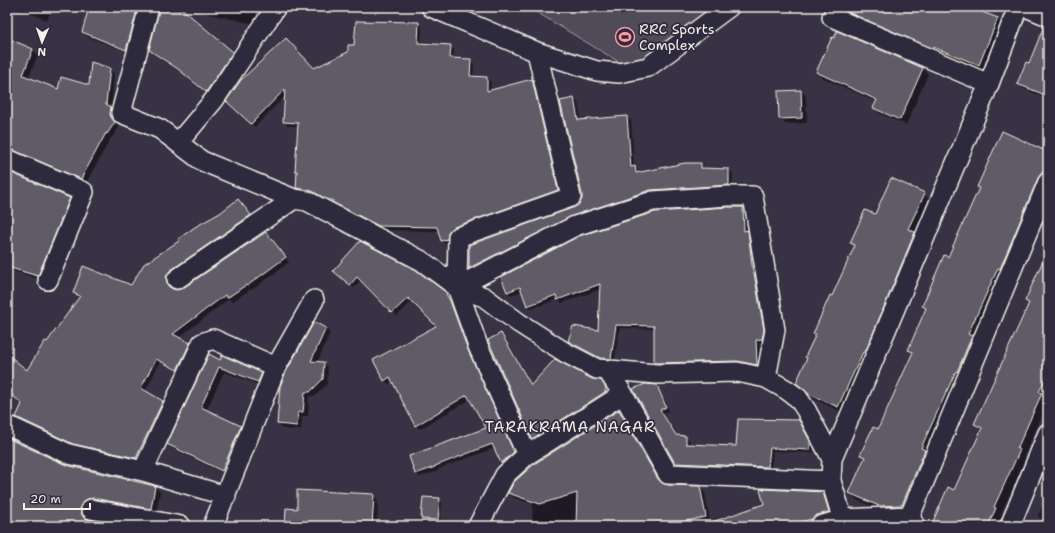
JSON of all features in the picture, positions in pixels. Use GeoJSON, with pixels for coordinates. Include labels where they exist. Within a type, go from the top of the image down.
{"type":"FeatureCollection","features":[{"type":"Feature","properties":{"kind":"street"},"geometry":{"type":"LineString","coordinates":[[149,7],[122,113],[160,128],[202,161],[294,199],[307,201],[422,260],[457,287],[484,297],[566,353],[597,369],[657,374],[737,372],[766,378],[798,398],[832,459]]}},
{"type":"Feature","properties":{"kind":"street"},"geometry":{"type":"LineString","coordinates":[[178,143],[214,100],[276,7]]}},
{"type":"Feature","properties":{"kind":"street"},"geometry":{"type":"LineString","coordinates":[[431,7],[537,52],[597,71],[619,73],[648,67],[729,7]]}},
{"type":"Feature","properties":{"kind":"street"},"geometry":{"type":"LineString","coordinates":[[844,523],[831,481],[832,459],[988,84],[1018,7]]}},
{"type":"Feature","properties":{"kind":"street"},"geometry":{"type":"LineString","coordinates":[[832,18],[988,84]]}},
{"type":"Feature","properties":{"kind":"street"},"geometry":{"type":"LineString","coordinates":[[528,455],[478,346],[457,287],[458,237],[570,197],[537,52]]}},
{"type":"Feature","properties":{"kind":"street"},"geometry":{"type":"LineString","coordinates":[[7,159],[84,192],[48,280]]}},
{"type":"Feature","properties":{"kind":"street"},"geometry":{"type":"LineString","coordinates":[[820,526],[844,523],[912,521],[1048,182]]}},
{"type":"Feature","properties":{"kind":"street"},"geometry":{"type":"LineString","coordinates":[[457,287],[576,226],[652,201],[728,196],[753,196],[775,330],[766,378]]}},
{"type":"Feature","properties":{"kind":"street"},"geometry":{"type":"LineString","coordinates":[[177,279],[294,199]]}},
{"type":"Feature","properties":{"kind":"street"},"geometry":{"type":"LineString","coordinates":[[213,526],[276,367],[314,300]]}},
{"type":"Feature","properties":{"kind":"street"},"geometry":{"type":"LineString","coordinates":[[143,471],[202,343],[213,339],[276,367]]}},
{"type":"Feature","properties":{"kind":"street"},"geometry":{"type":"LineString","coordinates":[[607,370],[623,394],[668,474],[831,481]]}},
{"type":"Feature","properties":{"kind":"street"},"geometry":{"type":"LineString","coordinates":[[478,526],[505,475],[528,455],[623,394]]}},
{"type":"Feature","properties":{"kind":"street"},"geometry":{"type":"LineString","coordinates":[[7,427],[9,426],[69,454],[143,471],[226,496]]}},
{"type":"Feature","properties":{"kind":"street"},"geometry":{"type":"LineString","coordinates":[[1010,526],[1048,433]]}},
{"type":"Feature","properties":{"kind":"street"},"geometry":{"type":"LineString","coordinates":[[91,509],[181,526]]}},
{"type":"Feature","properties":{"kind":"shaded area","name":"RRC Sports Complex"},"geometry":{"type":"Polygon","coordinates":[[[528,7],[712,7],[629,68],[528,7]]]}},
{"type":"Feature","properties":{"kind":"building"},"geometry":{"type":"Polygon","coordinates":[[[89,7],[138,7],[126,50],[82,32],[89,7]]]}},
{"type":"Feature","properties":{"kind":"building"},"geometry":{"type":"Polygon","coordinates":[[[160,7],[180,7],[233,52],[206,92],[178,69],[149,50],[160,7]]]}},
{"type":"Feature","properties":{"kind":"building"},"geometry":{"type":"Polygon","coordinates":[[[847,7],[969,7],[998,18],[979,65],[933,47],[932,48],[845,11],[847,7]]]}},
{"type":"Feature","properties":{"kind":"building"},"geometry":{"type":"Polygon","coordinates":[[[356,21],[419,22],[418,43],[451,45],[450,58],[471,59],[470,76],[487,77],[487,91],[532,79],[558,190],[454,227],[449,231],[447,239],[441,241],[437,227],[379,226],[332,202],[333,200],[328,200],[312,191],[296,188],[297,171],[295,171],[298,123],[283,122],[285,89],[251,124],[226,101],[241,80],[286,38],[314,68],[348,52],[348,45],[354,45],[356,21]]]}},
{"type":"Feature","properties":{"kind":"building"},"geometry":{"type":"Polygon","coordinates":[[[1044,26],[1048,27],[1048,96],[1017,84],[1026,62],[1029,63],[1044,26]]]}},
{"type":"Feature","properties":{"kind":"building"},"geometry":{"type":"Polygon","coordinates":[[[837,31],[923,68],[900,120],[873,108],[877,100],[816,72],[832,37],[834,38],[837,31]]]}},
{"type":"Feature","properties":{"kind":"building"},"geometry":{"type":"Polygon","coordinates":[[[7,38],[33,49],[23,75],[58,89],[61,77],[89,85],[91,62],[110,68],[106,104],[111,107],[110,115],[115,122],[107,134],[106,133],[81,179],[7,148],[7,38]]]}},
{"type":"Feature","properties":{"kind":"building"},"geometry":{"type":"Polygon","coordinates":[[[801,90],[802,118],[779,119],[778,91],[801,90]]]}},
{"type":"Feature","properties":{"kind":"building"},"geometry":{"type":"Polygon","coordinates":[[[574,98],[578,120],[627,116],[631,167],[635,166],[636,173],[685,163],[701,163],[701,168],[729,169],[729,185],[650,190],[572,216],[469,268],[469,245],[575,207],[579,204],[582,199],[582,194],[560,101],[574,98]]]}},
{"type":"Feature","properties":{"kind":"building"},"geometry":{"type":"Polygon","coordinates":[[[1002,131],[1048,152],[1048,160],[1038,178],[1000,269],[998,268],[968,334],[972,336],[957,372],[956,371],[921,448],[925,450],[902,505],[879,506],[849,493],[865,457],[860,455],[873,427],[878,429],[913,352],[908,350],[926,308],[922,306],[944,255],[948,257],[979,188],[977,187],[1002,131]]]}},
{"type":"Feature","properties":{"kind":"building"},"geometry":{"type":"Polygon","coordinates":[[[7,171],[70,198],[38,276],[7,267],[7,171]]]}},
{"type":"Feature","properties":{"kind":"building"},"geometry":{"type":"Polygon","coordinates":[[[891,178],[925,193],[908,229],[915,232],[865,353],[863,352],[838,407],[809,394],[796,383],[807,358],[805,357],[816,334],[813,334],[830,295],[832,296],[855,245],[850,243],[865,210],[875,214],[891,178]]]}},
{"type":"Feature","properties":{"kind":"building"},"geometry":{"type":"Polygon","coordinates":[[[238,199],[251,215],[171,270],[167,274],[166,279],[168,286],[177,290],[183,288],[266,232],[286,257],[247,286],[246,285],[227,298],[225,295],[173,334],[190,343],[177,370],[156,359],[141,388],[163,401],[136,458],[73,444],[16,417],[22,404],[7,390],[7,354],[27,370],[45,341],[47,342],[80,296],[73,293],[83,266],[131,285],[144,264],[179,241],[178,239],[195,227],[220,213],[238,199]]]}},
{"type":"Feature","properties":{"kind":"building"},"geometry":{"type":"Polygon","coordinates":[[[743,207],[744,231],[748,230],[753,273],[764,330],[762,339],[756,340],[757,365],[737,361],[654,363],[654,326],[616,325],[611,359],[600,358],[568,341],[573,326],[598,330],[600,284],[557,300],[556,295],[527,306],[520,287],[507,292],[501,277],[579,236],[655,212],[743,207]]]}},
{"type":"Feature","properties":{"kind":"building"},"geometry":{"type":"Polygon","coordinates":[[[360,241],[416,270],[447,293],[446,294],[468,350],[514,452],[501,463],[492,444],[415,474],[409,456],[486,428],[467,395],[415,426],[390,377],[384,381],[373,360],[436,326],[408,298],[392,313],[357,277],[350,285],[333,271],[360,241]]]}},
{"type":"Feature","properties":{"kind":"building"},"geometry":{"type":"Polygon","coordinates":[[[1048,249],[1048,373],[1039,392],[1042,393],[1017,449],[1020,450],[994,507],[996,508],[988,526],[931,526],[948,487],[954,490],[982,428],[974,424],[1029,303],[1025,301],[1048,249]]]}},
{"type":"Feature","properties":{"kind":"building"},"geometry":{"type":"Polygon","coordinates":[[[314,322],[326,328],[311,361],[324,362],[323,379],[310,392],[305,392],[303,412],[298,412],[297,426],[277,424],[280,386],[286,372],[314,322]]]}},
{"type":"Feature","properties":{"kind":"building"},"geometry":{"type":"Polygon","coordinates":[[[501,333],[531,385],[555,359],[592,379],[601,380],[606,388],[605,392],[532,439],[488,340],[501,333]]]}},
{"type":"Feature","properties":{"kind":"building"},"geometry":{"type":"Polygon","coordinates":[[[209,354],[220,360],[222,355],[262,373],[258,382],[219,367],[201,407],[241,426],[222,471],[167,444],[209,354]]]}},
{"type":"Feature","properties":{"kind":"building"},"geometry":{"type":"Polygon","coordinates":[[[645,384],[657,385],[666,407],[660,410],[676,435],[686,436],[686,444],[736,446],[738,419],[799,420],[810,441],[810,450],[770,448],[768,467],[675,463],[633,389],[645,384]]]}},
{"type":"Feature","properties":{"kind":"building"},"geometry":{"type":"Polygon","coordinates":[[[619,410],[658,479],[662,483],[668,485],[700,486],[706,517],[668,525],[576,526],[577,493],[540,504],[508,493],[514,482],[534,464],[619,410]]]}},
{"type":"Feature","properties":{"kind":"building"},"geometry":{"type":"Polygon","coordinates":[[[7,438],[66,465],[155,486],[151,509],[93,498],[83,502],[80,507],[84,518],[122,526],[7,526],[7,438]]]}},
{"type":"Feature","properties":{"kind":"building"},"geometry":{"type":"Polygon","coordinates":[[[297,490],[374,494],[372,526],[285,526],[286,508],[297,509],[297,490]]]}},
{"type":"Feature","properties":{"kind":"building"},"geometry":{"type":"Polygon","coordinates":[[[760,490],[823,492],[829,512],[817,515],[812,519],[786,526],[710,526],[709,523],[764,504],[760,490]]]}},
{"type":"Feature","properties":{"kind":"building"},"geometry":{"type":"Polygon","coordinates":[[[423,497],[440,498],[438,520],[421,519],[423,497]]]}},
{"type":"Feature","properties":{"kind":"place","name":"RRC Sports Complex"},"geometry":{"type":"Point","coordinates":[625,37]}},
{"type":"Feature","properties":{"kind":"district","name":"TARAKRAMA NAGAR"},"geometry":{"type":"Point","coordinates":[570,427]}}]}
